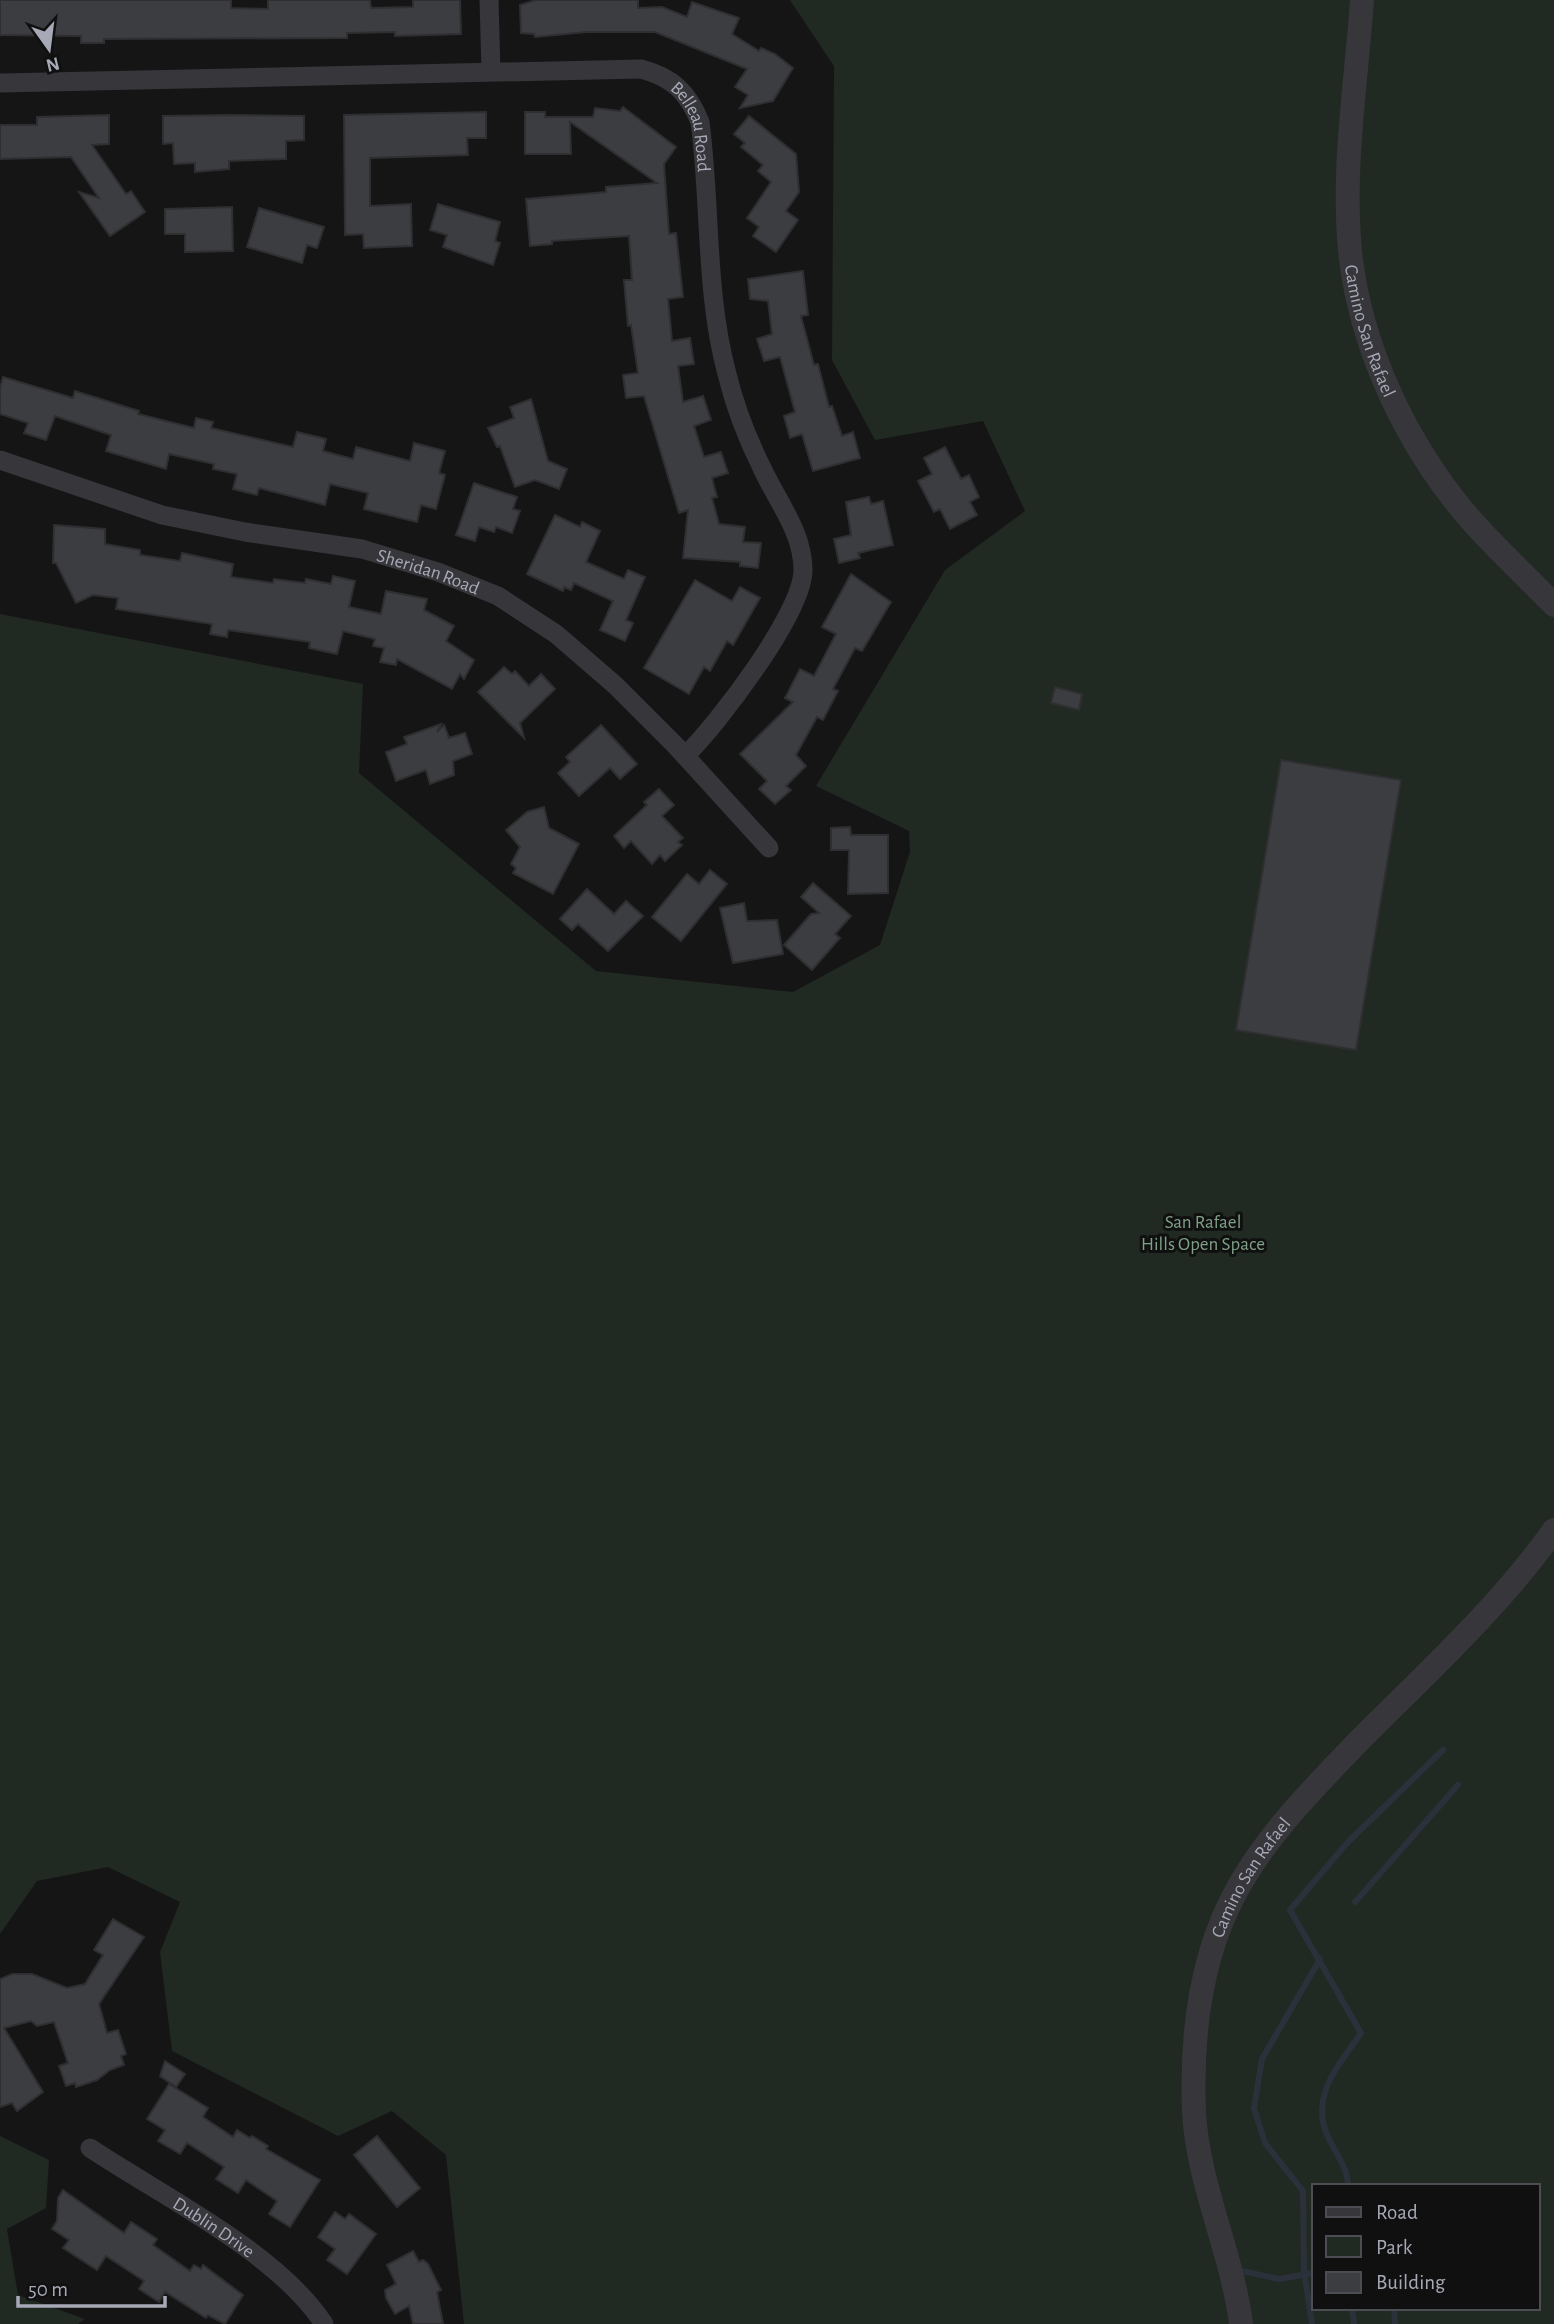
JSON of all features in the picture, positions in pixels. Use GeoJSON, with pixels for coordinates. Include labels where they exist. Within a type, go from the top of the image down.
{"type":"FeatureCollection","features":[{"type":"Feature","properties":{"kind":"street"},"geometry":{"type":"LineString","coordinates":[[489,0],[491,70]]}},
{"type":"Feature","properties":{"kind":"street","name":"Camino San Rafael"},"geometry":{"type":"LineString","coordinates":[[1362,0],[1348,170],[1349,214],[1352,263],[1366,325],[1385,385],[1426,461],[1460,507],[1554,605]]}},
{"type":"Feature","properties":{"kind":"street","name":"Belleau Road"},"geometry":{"type":"LineString","coordinates":[[0,83],[491,70],[641,69],[659,74],[677,84],[693,104],[700,122],[719,343],[739,417],[795,532],[803,572],[800,586],[776,633],[734,703],[685,756]]}},
{"type":"Feature","properties":{"kind":"street","name":"Sheridan Road"},"geometry":{"type":"LineString","coordinates":[[0,460],[162,515],[362,549],[439,572],[498,596],[556,634],[615,685],[685,756],[769,848]]}},
{"type":"Feature","properties":{"kind":"street","name":"Camino San Rafael"},"geometry":{"type":"LineString","coordinates":[[1241,2324],[1238,2302],[1198,2143],[1195,2115],[1193,2053],[1198,2010],[1220,1928],[1238,1887],[1294,1808],[1489,1608],[1554,1530]]}},
{"type":"Feature","properties":{"kind":"street","name":"Dublin Drive"},"geometry":{"type":"LineString","coordinates":[[90,2148],[263,2259],[310,2302],[324,2324]]}},
{"type":"Feature","properties":{"kind":"green space","name":"San Rafael Hills Open Space"},"geometry":{"type":"Polygon","coordinates":[[[790,0],[1554,0],[1554,2324],[464,2324],[446,2155],[392,2111],[338,2136],[172,2051],[160,1952],[180,1902],[108,1867],[37,1881],[0,1934],[0,614],[363,684],[359,773],[596,971],[793,992],[880,945],[910,852],[909,831],[816,786],[945,570],[1025,511],[983,421],[875,440],[832,360],[834,66],[790,0]]]}},
{"type":"Feature","properties":{"kind":"green space"},"geometry":{"type":"Polygon","coordinates":[[[0,2136],[49,2160],[46,2208],[7,2229],[18,2295],[85,2319],[78,2324],[0,2324],[0,2136]]]}},
{"type":"Feature","properties":{"kind":"building"},"geometry":{"type":"Polygon","coordinates":[[[0,0],[231,0],[231,8],[268,9],[268,0],[370,0],[371,8],[413,7],[413,0],[460,0],[461,34],[395,36],[395,32],[347,33],[347,38],[104,39],[104,43],[81,43],[81,36],[0,35],[0,0]]]}},
{"type":"Feature","properties":{"kind":"building"},"geometry":{"type":"Polygon","coordinates":[[[536,0],[638,0],[638,8],[662,7],[687,17],[692,2],[739,18],[732,34],[759,51],[761,48],[775,54],[793,68],[773,101],[740,108],[748,95],[735,87],[747,69],[655,32],[587,32],[535,37],[534,34],[521,33],[520,5],[536,0]]]}},
{"type":"Feature","properties":{"kind":"building"},"geometry":{"type":"Polygon","coordinates":[[[623,107],[676,147],[664,164],[669,234],[676,233],[683,297],[668,299],[672,341],[690,338],[694,364],[678,366],[683,402],[703,396],[711,420],[694,426],[704,457],[721,452],[728,473],[712,478],[717,497],[712,498],[719,524],[745,527],[743,542],[761,543],[758,568],[740,566],[740,562],[683,558],[688,510],[679,513],[644,396],[626,398],[623,375],[638,373],[631,325],[628,326],[624,280],[632,280],[629,236],[552,241],[552,244],[530,246],[526,199],[606,192],[606,187],[657,183],[570,122],[571,154],[525,154],[525,112],[545,112],[545,117],[593,117],[595,108],[620,111],[623,107]]]}},
{"type":"Feature","properties":{"kind":"building"},"geometry":{"type":"Polygon","coordinates":[[[486,112],[486,138],[467,138],[468,155],[370,158],[370,206],[411,204],[412,246],[364,248],[363,234],[345,235],[344,115],[486,112]]]}},
{"type":"Feature","properties":{"kind":"building"},"geometry":{"type":"Polygon","coordinates":[[[109,115],[109,144],[92,145],[126,194],[131,191],[145,212],[110,236],[79,192],[99,198],[71,157],[0,159],[0,125],[37,125],[37,117],[109,115]]]}},
{"type":"Feature","properties":{"kind":"building"},"geometry":{"type":"Polygon","coordinates":[[[163,116],[304,116],[304,140],[286,141],[286,159],[229,161],[229,169],[195,172],[195,163],[174,164],[173,143],[163,144],[163,116]]]}},
{"type":"Feature","properties":{"kind":"building"},"geometry":{"type":"Polygon","coordinates":[[[749,116],[796,154],[799,192],[786,211],[798,220],[776,252],[753,236],[759,227],[747,218],[771,182],[758,171],[763,165],[741,147],[745,143],[734,134],[749,116]]]}},
{"type":"Feature","properties":{"kind":"building"},"geometry":{"type":"Polygon","coordinates":[[[438,204],[500,222],[495,241],[500,243],[493,265],[443,247],[447,235],[430,230],[438,204]]]}},
{"type":"Feature","properties":{"kind":"building"},"geometry":{"type":"Polygon","coordinates":[[[232,207],[233,251],[185,252],[185,234],[165,234],[165,209],[232,207]]]}},
{"type":"Feature","properties":{"kind":"building"},"geometry":{"type":"Polygon","coordinates":[[[259,208],[324,227],[317,248],[307,245],[302,263],[247,247],[259,208]]]}},
{"type":"Feature","properties":{"kind":"building"},"geometry":{"type":"Polygon","coordinates":[[[803,271],[808,315],[801,316],[814,365],[818,364],[829,407],[832,406],[842,436],[853,432],[860,458],[813,471],[802,434],[790,438],[784,416],[795,412],[780,357],[764,361],[757,339],[772,334],[768,301],[750,299],[748,279],[803,271]]]}},
{"type":"Feature","properties":{"kind":"building"},"geometry":{"type":"Polygon","coordinates":[[[3,377],[73,398],[75,391],[139,411],[138,414],[194,428],[196,418],[213,422],[211,428],[293,447],[297,432],[326,439],[323,451],[353,459],[356,447],[410,461],[414,443],[445,451],[439,473],[445,475],[436,509],[421,505],[417,522],[364,509],[368,493],[330,484],[325,505],[259,488],[257,495],[233,489],[237,474],[213,469],[214,464],[169,454],[166,469],[106,451],[111,435],[55,416],[46,440],[24,433],[28,423],[0,414],[0,388],[3,377]]]}},
{"type":"Feature","properties":{"kind":"building"},"geometry":{"type":"Polygon","coordinates":[[[531,399],[548,461],[567,469],[559,489],[535,480],[515,487],[500,446],[497,447],[488,428],[514,418],[510,407],[531,399]]]}},
{"type":"Feature","properties":{"kind":"building"},"geometry":{"type":"Polygon","coordinates":[[[945,447],[961,479],[969,475],[979,497],[970,502],[977,515],[950,529],[940,509],[934,512],[918,481],[932,474],[924,458],[945,447]]]}},
{"type":"Feature","properties":{"kind":"building"},"geometry":{"type":"Polygon","coordinates":[[[474,483],[517,497],[513,509],[520,511],[512,533],[496,527],[494,532],[479,527],[475,541],[456,535],[474,483]]]}},
{"type":"Feature","properties":{"kind":"building"},"geometry":{"type":"Polygon","coordinates":[[[869,497],[871,504],[883,501],[893,545],[858,553],[860,558],[839,563],[834,539],[851,535],[846,502],[869,497]]]}},
{"type":"Feature","properties":{"kind":"building"},"geometry":{"type":"Polygon","coordinates":[[[555,515],[580,527],[582,522],[600,531],[586,562],[624,579],[628,570],[645,577],[626,620],[633,623],[625,641],[600,630],[613,601],[574,583],[571,590],[564,587],[563,591],[527,574],[555,515]]]}},
{"type":"Feature","properties":{"kind":"building"},"geometry":{"type":"Polygon","coordinates":[[[54,525],[105,529],[105,544],[140,550],[140,555],[180,561],[182,553],[233,564],[231,577],[273,583],[274,579],[305,583],[306,579],[331,584],[333,576],[355,581],[349,607],[381,614],[386,591],[427,599],[424,610],[454,626],[446,641],[474,660],[464,679],[460,674],[452,689],[397,659],[396,665],[380,662],[384,648],[373,646],[375,639],[343,631],[337,654],[309,648],[310,642],[228,630],[227,637],[210,634],[212,624],[116,609],[118,598],[93,595],[76,603],[56,563],[53,563],[54,525]]]}},
{"type":"Feature","properties":{"kind":"building"},"geometry":{"type":"Polygon","coordinates":[[[851,574],[891,602],[862,651],[855,648],[833,689],[838,691],[823,720],[817,717],[796,755],[806,766],[786,786],[791,790],[775,804],[759,789],[767,781],[740,754],[793,702],[785,698],[800,669],[814,676],[836,634],[822,627],[851,574]]]}},
{"type":"Feature","properties":{"kind":"building"},"geometry":{"type":"Polygon","coordinates":[[[695,580],[732,601],[740,587],[760,598],[733,645],[727,641],[710,671],[704,667],[689,694],[644,668],[695,580]]]}},
{"type":"Feature","properties":{"kind":"building"},"geometry":{"type":"Polygon","coordinates":[[[504,667],[512,674],[515,671],[529,686],[541,674],[555,689],[520,723],[524,738],[478,692],[504,667]]]}},
{"type":"Feature","properties":{"kind":"building"},"geometry":{"type":"Polygon","coordinates":[[[1055,687],[1082,694],[1079,710],[1051,703],[1055,687]]]}},
{"type":"Feature","properties":{"kind":"building"},"geometry":{"type":"Polygon","coordinates":[[[441,724],[437,732],[444,725],[449,738],[465,733],[472,754],[453,761],[454,775],[430,784],[426,770],[396,781],[386,752],[407,744],[404,737],[441,724]]]}},
{"type":"Feature","properties":{"kind":"building"},"geometry":{"type":"Polygon","coordinates":[[[601,725],[637,764],[620,779],[610,768],[579,796],[558,773],[570,762],[566,757],[601,725]]]}},
{"type":"Feature","properties":{"kind":"building"},"geometry":{"type":"Polygon","coordinates":[[[1281,760],[1401,780],[1356,1050],[1236,1030],[1281,760]]]}},
{"type":"Feature","properties":{"kind":"building"},"geometry":{"type":"Polygon","coordinates":[[[659,789],[674,805],[662,816],[683,838],[678,842],[682,845],[665,861],[660,855],[652,864],[631,841],[624,848],[614,836],[647,805],[644,802],[659,789]]]}},
{"type":"Feature","properties":{"kind":"building"},"geometry":{"type":"Polygon","coordinates":[[[544,807],[549,828],[579,844],[553,894],[513,873],[516,868],[511,864],[520,847],[506,830],[527,812],[544,807]]]}},
{"type":"Feature","properties":{"kind":"building"},"geometry":{"type":"Polygon","coordinates":[[[850,827],[851,835],[888,835],[888,893],[848,894],[849,850],[831,850],[831,828],[850,827]]]}},
{"type":"Feature","properties":{"kind":"building"},"geometry":{"type":"Polygon","coordinates":[[[710,870],[727,884],[681,941],[652,917],[687,874],[699,884],[710,870]]]}},
{"type":"Feature","properties":{"kind":"building"},"geometry":{"type":"Polygon","coordinates":[[[813,883],[851,916],[835,934],[840,938],[812,970],[784,945],[811,914],[819,913],[801,897],[813,883]]]}},
{"type":"Feature","properties":{"kind":"building"},"geometry":{"type":"Polygon","coordinates":[[[587,889],[614,914],[626,901],[643,916],[608,951],[578,924],[572,930],[560,919],[587,889]]]}},
{"type":"Feature","properties":{"kind":"building"},"geometry":{"type":"Polygon","coordinates":[[[744,903],[747,921],[777,920],[783,954],[733,963],[720,908],[744,903]]]}},
{"type":"Feature","properties":{"kind":"building"},"geometry":{"type":"Polygon","coordinates":[[[113,1919],[144,1937],[99,2004],[107,2033],[118,2030],[126,2054],[121,2056],[124,2065],[110,2070],[97,2080],[76,2087],[75,2083],[66,2086],[59,2066],[68,2063],[54,2022],[37,2026],[31,2021],[4,2028],[43,2092],[17,2111],[12,2103],[0,2107],[0,1979],[12,1974],[32,1974],[67,1988],[85,1984],[103,1955],[94,1950],[113,1919]]]}},
{"type":"Feature","properties":{"kind":"building"},"geometry":{"type":"Polygon","coordinates":[[[165,2061],[185,2074],[176,2087],[160,2076],[165,2061]]]}},
{"type":"Feature","properties":{"kind":"building"},"geometry":{"type":"Polygon","coordinates":[[[169,2084],[208,2108],[203,2117],[233,2137],[237,2130],[250,2138],[252,2136],[268,2146],[266,2149],[320,2180],[290,2227],[269,2214],[277,2201],[246,2180],[238,2193],[216,2179],[224,2167],[187,2143],[180,2154],[158,2141],[165,2130],[147,2119],[169,2084]]]}},
{"type":"Feature","properties":{"kind":"building"},"geometry":{"type":"Polygon","coordinates":[[[377,2136],[420,2188],[397,2207],[354,2155],[377,2136]]]}},
{"type":"Feature","properties":{"kind":"building"},"geometry":{"type":"Polygon","coordinates":[[[63,2190],[124,2233],[131,2222],[157,2239],[153,2245],[190,2271],[194,2265],[201,2269],[203,2265],[243,2295],[225,2324],[208,2315],[206,2318],[165,2292],[159,2302],[139,2289],[144,2281],[106,2256],[97,2270],[63,2248],[69,2240],[52,2229],[57,2221],[58,2198],[63,2190]]]}},
{"type":"Feature","properties":{"kind":"building"},"geometry":{"type":"Polygon","coordinates":[[[335,2212],[345,2219],[349,2214],[376,2234],[347,2274],[327,2260],[335,2249],[318,2237],[335,2212]]]}},
{"type":"Feature","properties":{"kind":"building"},"geometry":{"type":"Polygon","coordinates":[[[413,2251],[419,2262],[423,2260],[428,2264],[441,2290],[437,2292],[443,2324],[413,2324],[409,2306],[395,2314],[386,2298],[385,2290],[396,2284],[387,2265],[413,2251]]]}},
{"type":"Feature","properties":{"kind":"waterway"},"geometry":{"type":"LineString","coordinates":[[1348,2184],[1344,2168],[1324,2125],[1322,2111],[1328,2084],[1361,2033],[1290,1910],[1348,1842],[1443,1750]]}},
{"type":"Feature","properties":{"kind":"waterway"},"geometry":{"type":"LineString","coordinates":[[1355,1902],[1458,1785]]}},
{"type":"Feature","properties":{"kind":"waterway"},"geometry":{"type":"LineString","coordinates":[[1312,2324],[1304,2271],[1303,2191],[1265,2143],[1254,2108],[1262,2059],[1320,1959]]}},
{"type":"Feature","properties":{"kind":"waterway"},"geometry":{"type":"LineString","coordinates":[[1237,2270],[1279,2279],[1312,2273]]}},
{"type":"Feature","properties":{"kind":"waterway"},"geometry":{"type":"LineString","coordinates":[[1352,2310],[1354,2324]]}},
{"type":"Feature","properties":{"kind":"waterway"},"geometry":{"type":"LineString","coordinates":[[1394,2310],[1395,2324]]}}]}
